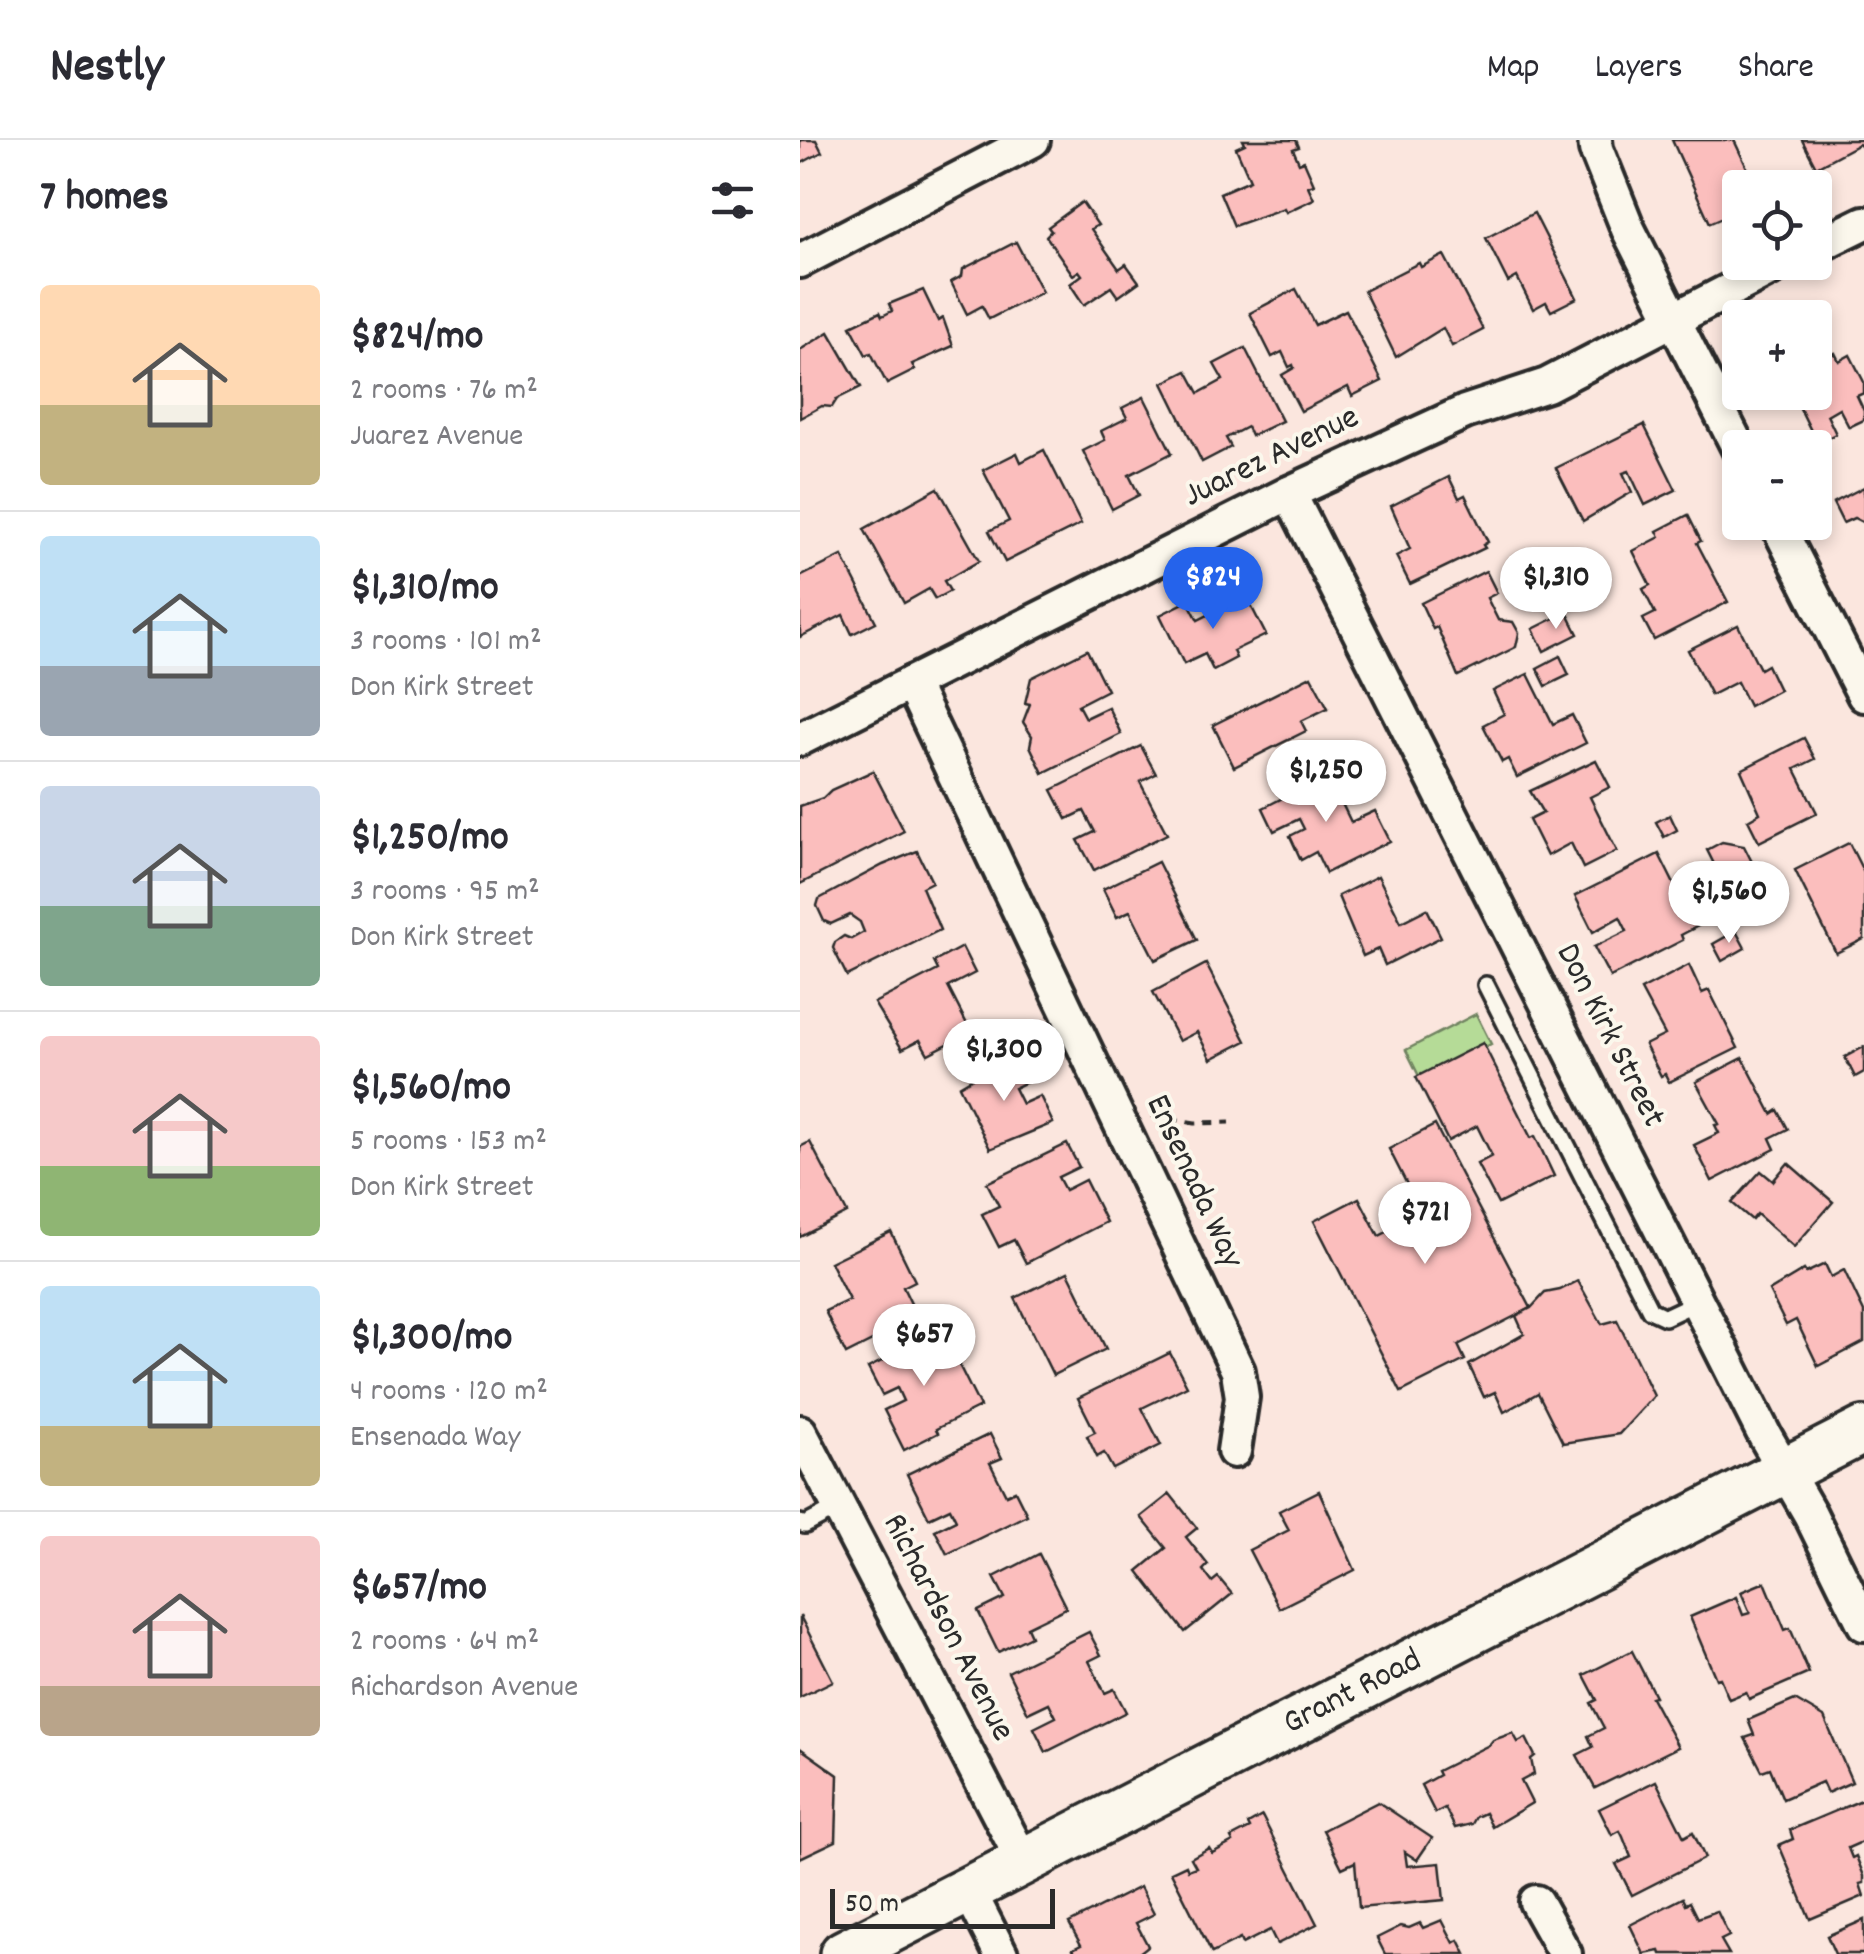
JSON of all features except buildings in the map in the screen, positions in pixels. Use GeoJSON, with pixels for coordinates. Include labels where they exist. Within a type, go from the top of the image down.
{"type":"FeatureCollection","features":[{"type":"Feature","properties":{"kind":"main road","name":"Grant Road"},"geometry":{"type":"LineString","coordinates":[[842,1954],[1864,1430]]}},
{"type":"Feature","properties":{"kind":"street"},"geometry":{"type":"LineString","coordinates":[[800,261],[1033,140]]}},
{"type":"Feature","properties":{"kind":"street"},"geometry":{"type":"LineString","coordinates":[[1595,140],[1628,228],[1729,430]]}},
{"type":"Feature","properties":{"kind":"street"},"geometry":{"type":"LineString","coordinates":[[1832,239],[1864,223]]}},
{"type":"Feature","properties":{"kind":"street","name":"Juarez Avenue"},"geometry":{"type":"LineString","coordinates":[[800,739],[1289,493],[1465,412],[1547,385],[1748,280]]}},
{"type":"Feature","properties":{"kind":"street","name":"Don Kirk Street"},"geometry":{"type":"LineString","coordinates":[[1289,493],[1862,1619]]}},
{"type":"Feature","properties":{"kind":"street"},"geometry":{"type":"LineString","coordinates":[[1786,540],[1860,676]]}},
{"type":"Feature","properties":{"kind":"street","name":"Ensenada Way"},"geometry":{"type":"LineString","coordinates":[[911,683],[1238,1372],[1242,1397],[1234,1451]]}},
{"type":"Feature","properties":{"kind":"street","name":"Richardson Avenue"},"geometry":{"type":"LineString","coordinates":[[800,1432],[1023,1861]]}},
{"type":"Feature","properties":{"kind":"street"},"geometry":{"type":"LineString","coordinates":[[968,1889],[1001,1954]]}},
{"type":"Feature","properties":{"kind":"street"},"geometry":{"type":"LineString","coordinates":[[1536,1902],[1565,1954]]}},
{"type":"Feature","properties":{"kind":"lane"},"geometry":{"type":"LineString","coordinates":[[1486,985],[1650,1310],[1665,1317],[1698,1301]]}},
{"type":"Feature","properties":{"kind":"lane"},"geometry":{"type":"LineString","coordinates":[[800,1523],[839,1507]]}},
{"type":"Feature","properties":{"kind":"path"},"geometry":{"type":"LineString","coordinates":[[1114,1108],[1195,1123],[1230,1122]]}},
{"type":"Feature","properties":{"kind":"green space"},"geometry":{"type":"Polygon","coordinates":[[[1476,1014],[1491,1044],[1485,1047],[1483,1043],[1419,1076],[1406,1050],[1476,1014]]]}}]}
